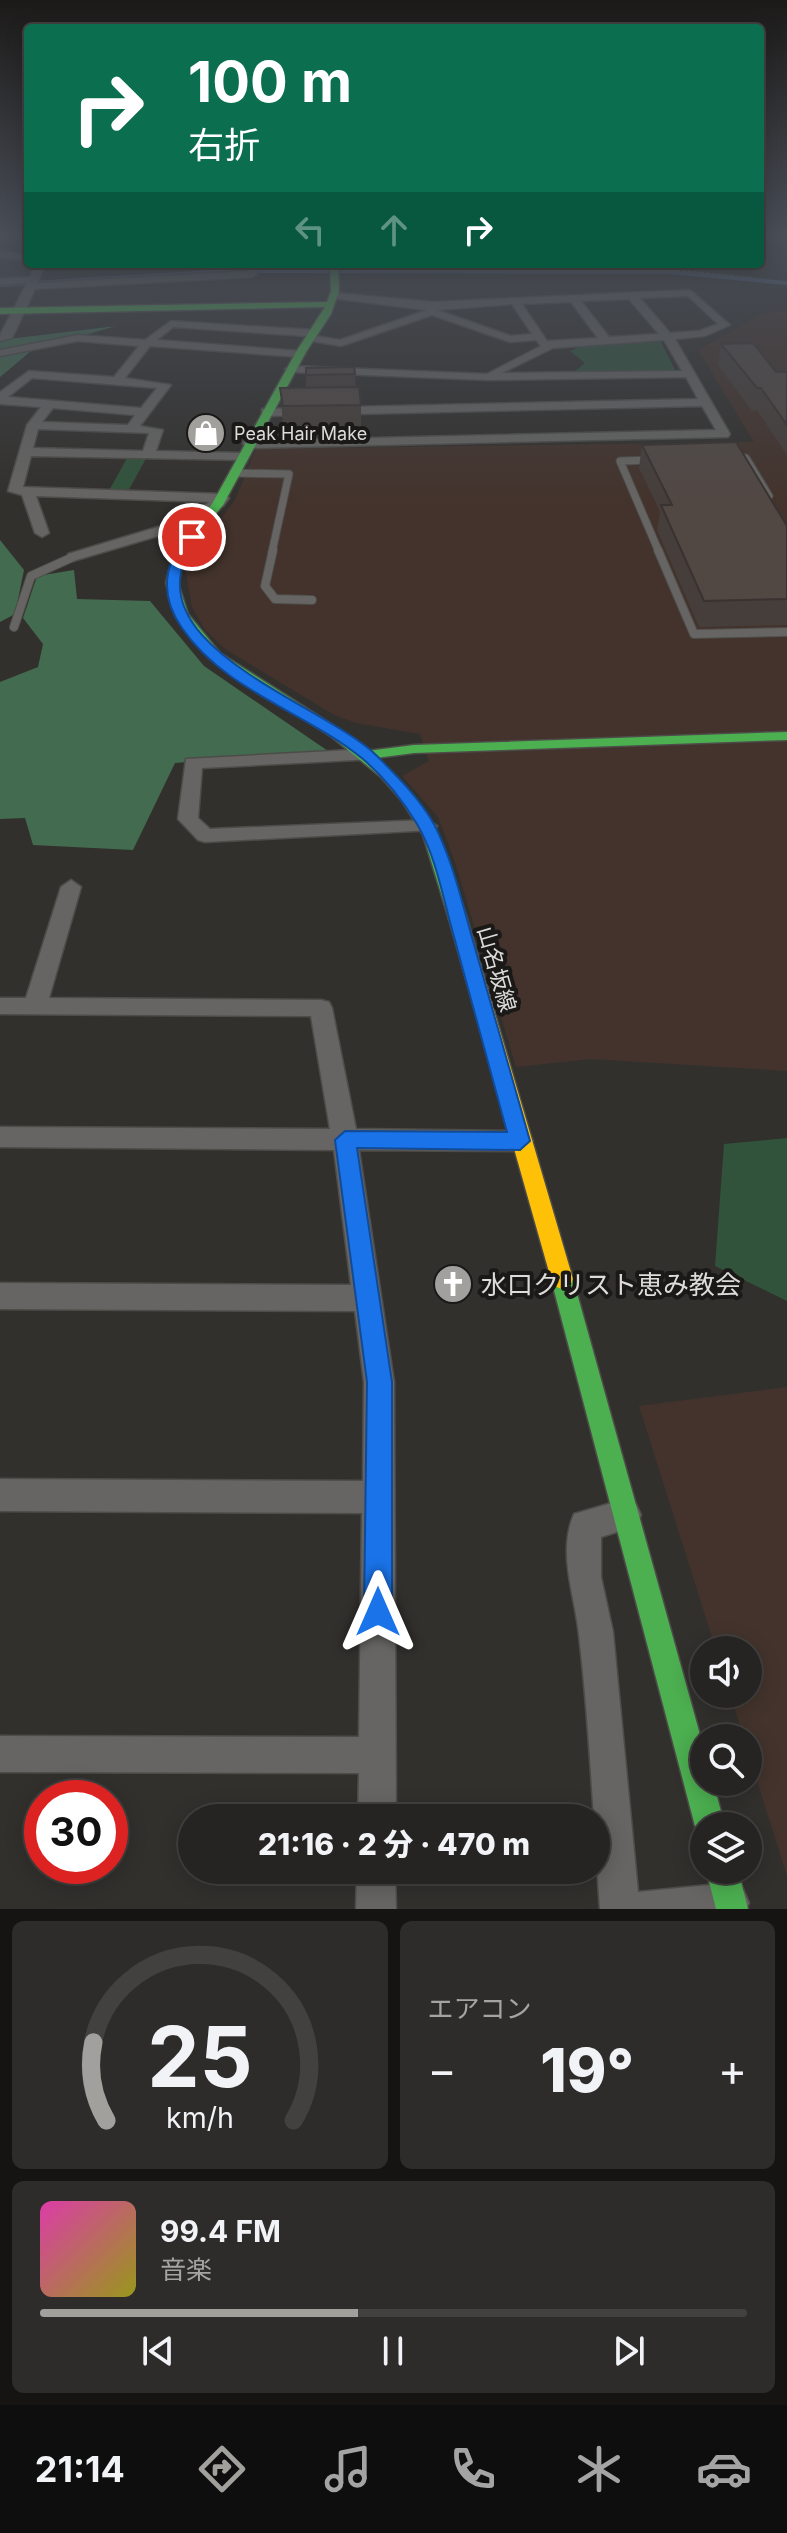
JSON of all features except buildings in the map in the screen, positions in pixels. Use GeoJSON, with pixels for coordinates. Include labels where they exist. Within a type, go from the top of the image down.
{"type":"FeatureCollection","features":[{"type":"Feature","properties":{"kind":"main road","name":"山名坂線"},"geometry":{"type":"LineString","coordinates":[[319,324],[266,412],[220,501],[178,553],[172,575],[176,602],[188,627],[227,666],[368,755],[402,791],[427,826],[444,870],[589,1374],[706,1812]]}},
{"type":"Feature","properties":{"kind":"main road"},"geometry":{"type":"LineString","coordinates":[[368,755],[427,748],[787,736]]}},
{"type":"Feature","properties":{"kind":"street"},"geometry":{"type":"LineString","coordinates":[[0,338],[7,338],[13,324]]}},
{"type":"Feature","properties":{"kind":"street"},"geometry":{"type":"LineString","coordinates":[[117,381],[147,343],[171,324]]}},
{"type":"Feature","properties":{"kind":"street"},"geometry":{"type":"LineString","coordinates":[[172,324],[312,335],[341,343],[392,324]]}},
{"type":"Feature","properties":{"kind":"street"},"geometry":{"type":"LineString","coordinates":[[472,324],[510,339],[539,337]]}},
{"type":"Feature","properties":{"kind":"street"},"geometry":{"type":"LineString","coordinates":[[531,324],[543,343],[551,345],[701,334],[724,324]]}},
{"type":"Feature","properties":{"kind":"street"},"geometry":{"type":"LineString","coordinates":[[593,324],[606,341]]}},
{"type":"Feature","properties":{"kind":"street"},"geometry":{"type":"LineString","coordinates":[[266,412],[724,434],[668,337],[657,324]]}},
{"type":"Feature","properties":{"kind":"street"},"geometry":{"type":"LineString","coordinates":[[0,353],[78,338],[147,343],[295,362],[487,377],[687,374]]}},
{"type":"Feature","properties":{"kind":"street"},"geometry":{"type":"LineString","coordinates":[[487,377],[551,345]]}},
{"type":"Feature","properties":{"kind":"street"},"geometry":{"type":"LineString","coordinates":[[0,399],[29,374],[165,385],[131,429]]}},
{"type":"Feature","properties":{"kind":"street"},"geometry":{"type":"LineString","coordinates":[[487,377],[501,423]]}},
{"type":"Feature","properties":{"kind":"street"},"geometry":{"type":"LineString","coordinates":[[0,399],[48,406],[144,412]]}},
{"type":"Feature","properties":{"kind":"street"},"geometry":{"type":"LineString","coordinates":[[24,452],[149,453],[241,458],[501,423],[705,402]]}},
{"type":"Feature","properties":{"kind":"street"},"geometry":{"type":"LineString","coordinates":[[48,406],[33,425],[15,491],[220,501]]}},
{"type":"Feature","properties":{"kind":"street"},"geometry":{"type":"LineString","coordinates":[[33,425],[157,430],[149,453]]}},
{"type":"Feature","properties":{"kind":"street"},"geometry":{"type":"LineString","coordinates":[[28,492],[42,533]]}},
{"type":"Feature","properties":{"kind":"street"},"geometry":{"type":"LineString","coordinates":[[73,557],[163,530],[220,501]]}},
{"type":"Feature","properties":{"kind":"street"},"geometry":{"type":"LineString","coordinates":[[368,755],[193,763],[188,819],[205,836],[427,826]]}},
{"type":"Feature","properties":{"kind":"street"},"geometry":{"type":"LineString","coordinates":[[35,1006],[71,887]]}},
{"type":"Feature","properties":{"kind":"street"},"geometry":{"type":"LineString","coordinates":[[0,1006],[321,1008],[345,1140],[379,1382],[377,1804]]}},
{"type":"Feature","properties":{"kind":"street"},"geometry":{"type":"LineString","coordinates":[[0,1137],[520,1141]]}},
{"type":"Feature","properties":{"kind":"street"},"geometry":{"type":"LineString","coordinates":[[0,1296],[367,1298]]}},
{"type":"Feature","properties":{"kind":"street"},"geometry":{"type":"LineString","coordinates":[[0,1495],[379,1497]]}},
{"type":"Feature","properties":{"kind":"street"},"geometry":{"type":"LineString","coordinates":[[620,1909],[596,1632],[584,1577],[585,1525],[625,1515]]}},
{"type":"Feature","properties":{"kind":"street"},"geometry":{"type":"LineString","coordinates":[[0,1754],[377,1755]]}},
{"type":"Feature","properties":{"kind":"street"},"geometry":{"type":"LineString","coordinates":[[376,1884],[376,1909]]}},
{"type":"Feature","properties":{"kind":"street"},"geometry":{"type":"LineString","coordinates":[[645,1909],[728,1894]]}},
{"type":"Feature","properties":{"kind":"lane"},"geometry":{"type":"LineString","coordinates":[[241,458],[289,474],[265,586],[275,599],[312,600]]}},
{"type":"Feature","properties":{"kind":"lane"},"geometry":{"type":"LineString","coordinates":[[715,459],[746,458],[773,504]]}},
{"type":"Feature","properties":{"kind":"lane"},"geometry":{"type":"LineString","coordinates":[[667,460],[620,461],[694,634],[787,632]]}},
{"type":"Feature","properties":{"kind":"lane"},"geometry":{"type":"LineString","coordinates":[[14,627],[31,576],[73,557]]}},
{"type":"Feature","properties":{"kind":"shaded area"},"geometry":{"type":"Polygon","coordinates":[[[744,324],[787,324],[787,1071],[591,1059],[516,1067],[454,859],[438,817],[402,776],[429,761],[420,734],[356,723],[334,715],[225,649],[205,630],[192,607],[186,574],[190,559],[235,500],[256,449],[754,442],[698,350],[744,324]]]}},
{"type":"Feature","properties":{"kind":"shaded area"},"geometry":{"type":"Polygon","coordinates":[[[787,1387],[787,1876],[762,1796],[762,1724],[740,1724],[734,1708],[762,1708],[762,1636],[712,1636],[639,1406],[787,1387]]]}},
{"type":"Feature","properties":{"kind":"green space"},"geometry":{"type":"Polygon","coordinates":[[[116,326],[31,351],[0,377],[0,340],[116,326]]]}},
{"type":"Feature","properties":{"kind":"green space"},"geometry":{"type":"Polygon","coordinates":[[[661,342],[675,370],[574,372],[585,363],[570,351],[585,345],[661,342]]]}},
{"type":"Feature","properties":{"kind":"green space"},"geometry":{"type":"Polygon","coordinates":[[[130,453],[149,453],[126,495],[107,494],[130,453]]]}},
{"type":"Feature","properties":{"kind":"green space"},"geometry":{"type":"Polygon","coordinates":[[[0,540],[24,570],[15,614],[0,622],[0,540]]]}},
{"type":"Feature","properties":{"kind":"green space"},"geometry":{"type":"Polygon","coordinates":[[[74,570],[77,599],[150,601],[204,666],[328,751],[175,763],[133,850],[33,845],[25,818],[0,819],[0,682],[38,667],[43,644],[23,618],[37,576],[74,570]]]}},
{"type":"Feature","properties":{"kind":"green space"},"geometry":{"type":"Polygon","coordinates":[[[787,1138],[787,1301],[715,1266],[724,1144],[787,1138]]]}},
{"type":"Feature","properties":{"kind":"traffic: fast"},"geometry":{"type":"LineString","coordinates":[[320,324],[301,352],[217,505],[180,551],[172,583],[182,615],[215,656],[337,734],[386,774],[408,798],[431,835],[458,919]]}},
{"type":"Feature","properties":{"kind":"traffic: fast"},"geometry":{"type":"LineString","coordinates":[[368,755],[414,749],[787,736]]}},
{"type":"Feature","properties":{"kind":"traffic: fast"},"geometry":{"type":"LineString","coordinates":[[562,1279],[706,1812]]}},
{"type":"Feature","properties":{"kind":"traffic: fast"},"geometry":{"type":"LineString","coordinates":[[726,1884],[732,1909]]}},
{"type":"Feature","properties":{"kind":"traffic: slow"},"geometry":{"type":"LineString","coordinates":[[458,919],[562,1279]]}},
{"type":"Feature","properties":{"kind":"place","name":"Peak Hair Make"},"geometry":{"type":"Point","coordinates":[206,433]}},
{"type":"Feature","properties":{"kind":"place","name":"水口クリスト恵み教会"},"geometry":{"type":"Point","coordinates":[453,1284]}},
{"type":"Feature","properties":{"kind":"route"},"geometry":{"type":"LineString","coordinates":[[192,537],[178,553],[172,575],[176,602],[188,627],[227,666],[368,755],[402,791],[427,826],[444,870],[520,1141],[345,1140],[379,1382],[378,1612]]}}]}
